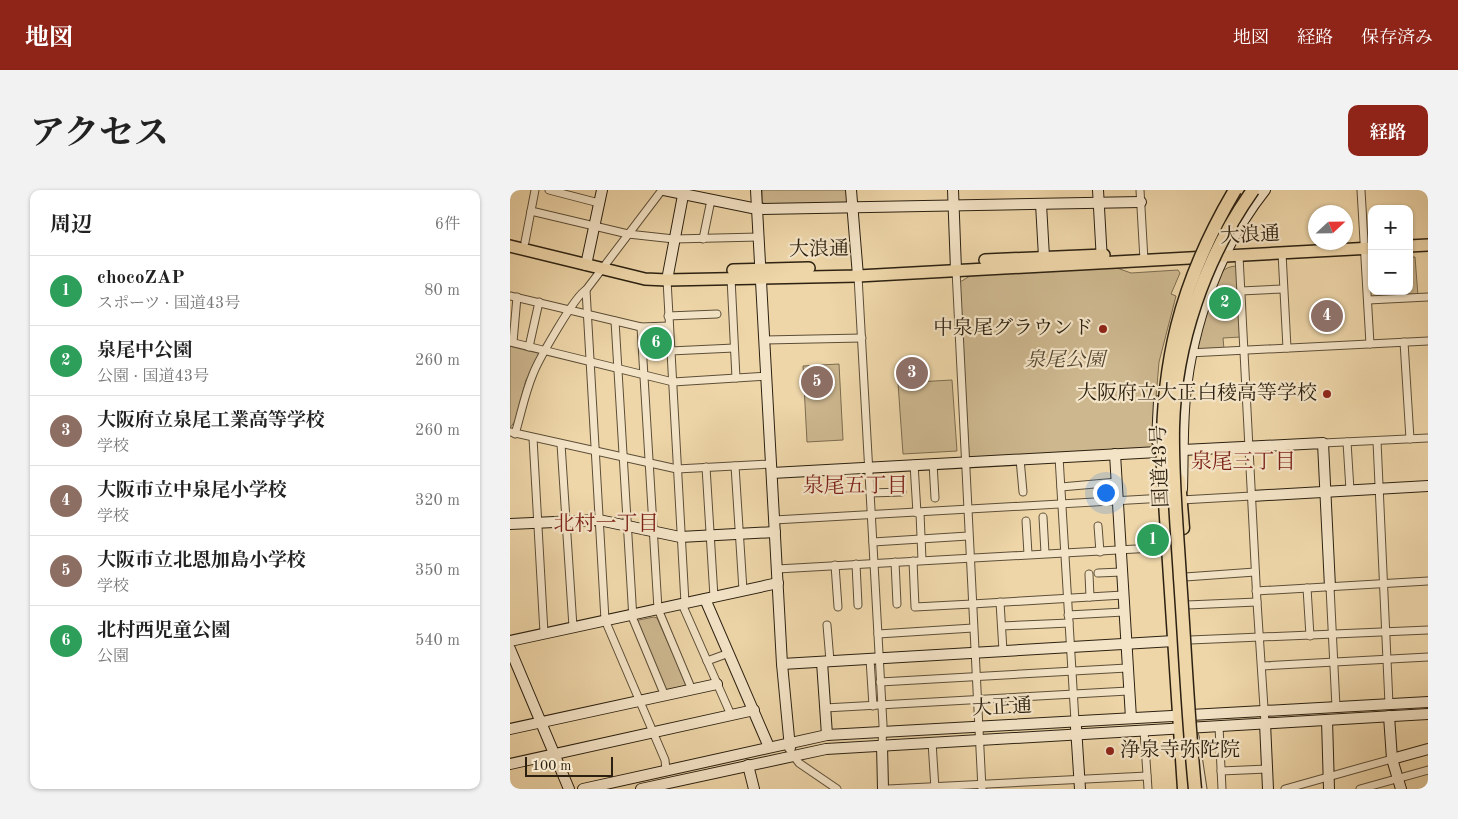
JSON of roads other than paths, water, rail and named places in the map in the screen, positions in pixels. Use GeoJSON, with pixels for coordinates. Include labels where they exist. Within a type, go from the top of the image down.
{"type":"FeatureCollection","features":[{"type":"Feature","properties":{"kind":"highway","name":"国道43号"},"geometry":{"type":"LineString","coordinates":[[1191,788],[1180,722],[1163,472],[1162,426],[1174,335],[1183,300],[1198,259],[1234,190]]}},
{"type":"Feature","properties":{"kind":"highway"},"geometry":{"type":"LineString","coordinates":[[1191,788],[1166,457],[1168,397],[1178,339],[1198,274],[1220,230],[1244,190]]}},
{"type":"Feature","properties":{"kind":"highway"},"geometry":{"type":"LineString","coordinates":[[1191,788],[1175,490],[1175,398],[1183,348],[1205,277],[1226,234],[1253,190]]}},
{"type":"Feature","properties":{"kind":"highway","name":"国道43号"},"geometry":{"type":"LineString","coordinates":[[1191,788],[1194,725],[1178,470],[1177,429],[1181,381],[1197,316],[1225,248],[1263,190]]}},
{"type":"Feature","properties":{"kind":"main road","name":"大浪通"},"geometry":{"type":"LineString","coordinates":[[510,238],[588,262]]}},
{"type":"Feature","properties":{"kind":"main road"},"geometry":{"type":"LineString","coordinates":[[1413,246],[1428,245]]}},
{"type":"Feature","properties":{"kind":"main road","name":"大浪通"},"geometry":{"type":"LineString","coordinates":[[510,246],[604,266],[668,276],[731,278],[761,274]]}},
{"type":"Feature","properties":{"kind":"main road","name":"大浪通"},"geometry":{"type":"LineString","coordinates":[[957,266],[1044,257],[1102,258],[1131,261],[1368,248]]}},
{"type":"Feature","properties":{"kind":"main road","name":"大浪通"},"geometry":{"type":"LineString","coordinates":[[668,276],[858,272],[1102,258]]}},
{"type":"Feature","properties":{"kind":"street"},"geometry":{"type":"LineString","coordinates":[[525,242],[535,190]]}},
{"type":"Feature","properties":{"kind":"street"},"geometry":{"type":"LineString","coordinates":[[549,190],[599,203]]}},
{"type":"Feature","properties":{"kind":"street"},"geometry":{"type":"LineString","coordinates":[[588,262],[602,190]]}},
{"type":"Feature","properties":{"kind":"street"},"geometry":{"type":"LineString","coordinates":[[1141,202],[757,209],[711,200],[684,192],[663,190],[586,290],[581,292],[570,309],[533,374],[513,433],[677,469],[735,466],[771,468],[869,467],[1158,452]]}},
{"type":"Feature","properties":{"kind":"street"},"geometry":{"type":"LineString","coordinates":[[756,190],[774,532],[788,743],[799,763],[836,789]]}},
{"type":"Feature","properties":{"kind":"street"},"geometry":{"type":"LineString","coordinates":[[851,190],[858,272],[878,634],[874,659],[873,706]]}},
{"type":"Feature","properties":{"kind":"street"},"geometry":{"type":"LineString","coordinates":[[953,190],[966,510],[982,787]]}},
{"type":"Feature","properties":{"kind":"street"},"geometry":{"type":"LineString","coordinates":[[1098,190],[1102,258]]}},
{"type":"Feature","properties":{"kind":"street"},"geometry":{"type":"LineString","coordinates":[[1140,190],[1144,260]]}},
{"type":"Feature","properties":{"kind":"street"},"geometry":{"type":"LineString","coordinates":[[774,520],[1165,498],[1160,482],[1158,418],[1166,353],[1196,258],[1234,190]]}},
{"type":"Feature","properties":{"kind":"street"},"geometry":{"type":"LineString","coordinates":[[1263,190],[1232,242],[1203,307],[1192,353],[1185,396],[1181,500],[1428,486]]}},
{"type":"Feature","properties":{"kind":"street"},"geometry":{"type":"LineString","coordinates":[[1361,190],[1368,248]]}},
{"type":"Feature","properties":{"kind":"street"},"geometry":{"type":"LineString","coordinates":[[684,192],[668,276],[668,316],[673,382],[683,603],[731,715]]}},
{"type":"Feature","properties":{"kind":"street"},"geometry":{"type":"LineString","coordinates":[[703,238],[711,200]]}},
{"type":"Feature","properties":{"kind":"street"},"geometry":{"type":"LineString","coordinates":[[1041,204],[1044,257]]}},
{"type":"Feature","properties":{"kind":"street"},"geometry":{"type":"LineString","coordinates":[[530,211],[628,234],[674,239],[759,238]]}},
{"type":"Feature","properties":{"kind":"street"},"geometry":{"type":"LineString","coordinates":[[1368,250],[1370,344]]}},
{"type":"Feature","properties":{"kind":"street"},"geometry":{"type":"LineString","coordinates":[[1282,253],[1288,348]]}},
{"type":"Feature","properties":{"kind":"street"},"geometry":{"type":"LineString","coordinates":[[1239,256],[1268,789]]}},
{"type":"Feature","properties":{"kind":"street"},"geometry":{"type":"LineString","coordinates":[[731,278],[736,378]]}},
{"type":"Feature","properties":{"kind":"street"},"geometry":{"type":"LineString","coordinates":[[1241,291],[1283,289]]}},
{"type":"Feature","properties":{"kind":"street"},"geometry":{"type":"LineString","coordinates":[[586,290],[605,620],[665,760],[670,786]]}},
{"type":"Feature","properties":{"kind":"street"},"geometry":{"type":"LineString","coordinates":[[669,326],[641,327],[514,297],[511,342],[673,382],[767,376]]}},
{"type":"Feature","properties":{"kind":"street"},"geometry":{"type":"LineString","coordinates":[[1368,300],[1428,297]]}},
{"type":"Feature","properties":{"kind":"street"},"geometry":{"type":"LineString","coordinates":[[529,347],[539,302]]}},
{"type":"Feature","properties":{"kind":"street"},"geometry":{"type":"LineString","coordinates":[[668,316],[716,314]]}},
{"type":"Feature","properties":{"kind":"street"},"geometry":{"type":"LineString","coordinates":[[615,321],[632,614],[664,696]]}},
{"type":"Feature","properties":{"kind":"street"},"geometry":{"type":"LineString","coordinates":[[641,327],[658,609],[692,690]]}},
{"type":"Feature","properties":{"kind":"street"},"geometry":{"type":"LineString","coordinates":[[765,340],[862,338]]}},
{"type":"Feature","properties":{"kind":"street"},"geometry":{"type":"LineString","coordinates":[[1166,353],[1245,351],[1428,340]]}},
{"type":"Feature","properties":{"kind":"street"},"geometry":{"type":"LineString","coordinates":[[1404,342],[1410,439]]}},
{"type":"Feature","properties":{"kind":"street"},"geometry":{"type":"LineString","coordinates":[[670,351],[734,348]]}},
{"type":"Feature","properties":{"kind":"street"},"geometry":{"type":"LineString","coordinates":[[533,438],[544,633]]}},
{"type":"Feature","properties":{"kind":"street"},"geometry":{"type":"LineString","coordinates":[[1183,450],[1428,438]]}},
{"type":"Feature","properties":{"kind":"street"},"geometry":{"type":"LineString","coordinates":[[1377,441],[1382,584],[1389,704]]}},
{"type":"Feature","properties":{"kind":"street"},"geometry":{"type":"LineString","coordinates":[[1347,442],[1350,490]]}},
{"type":"Feature","properties":{"kind":"street"},"geometry":{"type":"LineString","coordinates":[[1323,443],[1336,707]]}},
{"type":"Feature","properties":{"kind":"street"},"geometry":{"type":"LineString","coordinates":[[561,444],[573,627]]}},
{"type":"Feature","properties":{"kind":"street"},"geometry":{"type":"LineString","coordinates":[[1115,454],[1130,718]]}},
{"type":"Feature","properties":{"kind":"street"},"geometry":{"type":"LineString","coordinates":[[1059,457],[1072,695],[1080,784]]}},
{"type":"Feature","properties":{"kind":"street"},"geometry":{"type":"LineString","coordinates":[[1020,459],[1023,492]]}},
{"type":"Feature","properties":{"kind":"street"},"geometry":{"type":"LineString","coordinates":[[934,463],[935,498]]}},
{"type":"Feature","properties":{"kind":"street"},"geometry":{"type":"LineString","coordinates":[[914,464],[922,560]]}},
{"type":"Feature","properties":{"kind":"street"},"geometry":{"type":"LineString","coordinates":[[735,466],[743,590]]}},
{"type":"Feature","properties":{"kind":"street"},"geometry":{"type":"LineString","coordinates":[[706,467],[710,598],[729,653],[769,747]]}},
{"type":"Feature","properties":{"kind":"street"},"geometry":{"type":"LineString","coordinates":[[1060,487],[1117,482]]}},
{"type":"Feature","properties":{"kind":"street"},"geometry":{"type":"LineString","coordinates":[[870,493],[902,492]]}},
{"type":"Feature","properties":{"kind":"street"},"geometry":{"type":"LineString","coordinates":[[1043,516],[1045,553]]}},
{"type":"Feature","properties":{"kind":"street"},"geometry":{"type":"LineString","coordinates":[[510,524],[599,520],[680,537],[774,532]]}},
{"type":"Feature","properties":{"kind":"street"},"geometry":{"type":"LineString","coordinates":[[1026,521],[1028,554]]}},
{"type":"Feature","properties":{"kind":"street"},"geometry":{"type":"LineString","coordinates":[[1098,526],[1100,552]]}},
{"type":"Feature","properties":{"kind":"street"},"geometry":{"type":"LineString","coordinates":[[873,542],[968,536]]}},
{"type":"Feature","properties":{"kind":"street"},"geometry":{"type":"LineString","coordinates":[[777,569],[1183,546]]}},
{"type":"Feature","properties":{"kind":"street"},"geometry":{"type":"LineString","coordinates":[[913,561],[914,606],[1123,595]]}},
{"type":"Feature","properties":{"kind":"street"},"geometry":{"type":"LineString","coordinates":[[895,562],[897,604]]}},
{"type":"Feature","properties":{"kind":"street"},"geometry":{"type":"LineString","coordinates":[[856,564],[858,605]]}},
{"type":"Feature","properties":{"kind":"street"},"geometry":{"type":"LineString","coordinates":[[835,566],[838,607]]}},
{"type":"Feature","properties":{"kind":"street"},"geometry":{"type":"LineString","coordinates":[[1098,573],[1122,572]]}},
{"type":"Feature","properties":{"kind":"street"},"geometry":{"type":"LineString","coordinates":[[1185,576],[1256,572]]}},
{"type":"Feature","properties":{"kind":"street"},"geometry":{"type":"LineString","coordinates":[[1089,574],[1090,597]]}},
{"type":"Feature","properties":{"kind":"street"},"geometry":{"type":"LineString","coordinates":[[1256,591],[1428,581]]}},
{"type":"Feature","properties":{"kind":"street"},"geometry":{"type":"LineString","coordinates":[[510,641],[778,583]]}},
{"type":"Feature","properties":{"kind":"street"},"geometry":{"type":"LineString","coordinates":[[1307,588],[1310,636]]}},
{"type":"Feature","properties":{"kind":"street"},"geometry":{"type":"LineString","coordinates":[[1000,602],[1003,651]]}},
{"type":"Feature","properties":{"kind":"street"},"geometry":{"type":"LineString","coordinates":[[1187,605],[1257,602]]}},
{"type":"Feature","properties":{"kind":"street"},"geometry":{"type":"LineString","coordinates":[[1068,615],[1124,612]]}},
{"type":"Feature","properties":{"kind":"street"},"geometry":{"type":"LineString","coordinates":[[1002,626],[1069,623]]}},
{"type":"Feature","properties":{"kind":"street"},"geometry":{"type":"LineString","coordinates":[[827,625],[825,708],[827,735]]}},
{"type":"Feature","properties":{"kind":"street"},"geometry":{"type":"LineString","coordinates":[[878,634],[974,628]]}},
{"type":"Feature","properties":{"kind":"street"},"geometry":{"type":"LineString","coordinates":[[1190,640],[1428,630]]}},
{"type":"Feature","properties":{"kind":"street"},"geometry":{"type":"LineString","coordinates":[[782,664],[1174,641]]}},
{"type":"Feature","properties":{"kind":"street"},"geometry":{"type":"LineString","coordinates":[[510,650],[569,789]]}},
{"type":"Feature","properties":{"kind":"street"},"geometry":{"type":"LineString","coordinates":[[707,662],[729,653]]}},
{"type":"Feature","properties":{"kind":"street"},"geometry":{"type":"LineString","coordinates":[[1262,666],[1428,657]]}},
{"type":"Feature","properties":{"kind":"street"},"geometry":{"type":"LineString","coordinates":[[874,659],[880,682],[882,706],[883,789]]}},
{"type":"Feature","properties":{"kind":"street"},"geometry":{"type":"LineString","coordinates":[[880,682],[1127,668]]}},
{"type":"Feature","properties":{"kind":"street"},"geometry":{"type":"LineString","coordinates":[[510,729],[718,684]]}},
{"type":"Feature","properties":{"kind":"street"},"geometry":{"type":"LineString","coordinates":[[825,708],[1128,691]]}},
{"type":"Feature","properties":{"kind":"street","name":"大正通"},"geometry":{"type":"LineString","coordinates":[[1194,725],[1265,711],[1428,702]]}},
{"type":"Feature","properties":{"kind":"street"},"geometry":{"type":"LineString","coordinates":[[510,764],[754,710]]}},
{"type":"Feature","properties":{"kind":"street","name":"大正通"},"geometry":{"type":"LineString","coordinates":[[583,789],[827,735],[1130,718],[1219,726],[1428,714]]}},
{"type":"Feature","properties":{"kind":"street"},"geometry":{"type":"LineString","coordinates":[[1389,716],[1392,759],[1399,784]]}},
{"type":"Feature","properties":{"kind":"street"},"geometry":{"type":"LineString","coordinates":[[1327,720],[1329,789]]}},
{"type":"Feature","properties":{"kind":"street","name":"大正通"},"geometry":{"type":"LineString","coordinates":[[641,789],[670,786],[748,765],[826,749],[1144,731],[1180,722]]}},
{"type":"Feature","properties":{"kind":"street"},"geometry":{"type":"LineString","coordinates":[[1219,726],[1222,789]]}},
{"type":"Feature","properties":{"kind":"street"},"geometry":{"type":"LineString","coordinates":[[1144,731],[1148,789]]}},
{"type":"Feature","properties":{"kind":"street"},"geometry":{"type":"LineString","coordinates":[[932,742],[934,788]]}},
{"type":"Feature","properties":{"kind":"street"},"geometry":{"type":"LineString","coordinates":[[1285,789],[1428,749]]}},
{"type":"Feature","properties":{"kind":"street"},"geometry":{"type":"LineString","coordinates":[[748,765],[754,789]]}},
{"type":"Feature","properties":{"kind":"street"},"geometry":{"type":"LineString","coordinates":[[1221,771],[1267,768]]}},
{"type":"Feature","properties":{"kind":"street"},"geometry":{"type":"LineString","coordinates":[[1360,789],[1399,784],[1428,770]]}},
{"type":"Feature","properties":{"kind":"street"},"geometry":{"type":"LineString","coordinates":[[888,789],[1080,784],[1147,776]]}},
{"type":"Feature","properties":{"kind":"place","name":"泉尾中公園"},"geometry":{"type":"Point","coordinates":[1225,303]}},
{"type":"Feature","properties":{"kind":"place","name":"大阪市立中泉尾小学校"},"geometry":{"type":"Point","coordinates":[1327,316]}},
{"type":"Feature","properties":{"kind":"place","name":"中泉尾グラウンド"},"geometry":{"type":"Point","coordinates":[1103,329]}},
{"type":"Feature","properties":{"kind":"place","name":"北村西児童公園"},"geometry":{"type":"Point","coordinates":[656,343]}},
{"type":"Feature","properties":{"kind":"place","name":"大阪府立泉尾工業高等学校"},"geometry":{"type":"Point","coordinates":[912,373]}},
{"type":"Feature","properties":{"kind":"place","name":"大阪市立北恩加島小学校"},"geometry":{"type":"Point","coordinates":[817,382]}},
{"type":"Feature","properties":{"kind":"place","name":"大阪府立大正白稜高等学校"},"geometry":{"type":"Point","coordinates":[1327,394]}},
{"type":"Feature","properties":{"kind":"place","name":"chocoZAP"},"geometry":{"type":"Point","coordinates":[1153,540]}},
{"type":"Feature","properties":{"kind":"place","name":"浄泉寺弥陀院"},"geometry":{"type":"Point","coordinates":[1110,751]}},
{"type":"Feature","properties":{"kind":"district","name":"泉尾三丁目"},"geometry":{"type":"Point","coordinates":[1243,462]}},
{"type":"Feature","properties":{"kind":"district","name":"泉尾五丁目"},"geometry":{"type":"Point","coordinates":[855,486]}},
{"type":"Feature","properties":{"kind":"district","name":"北村一丁目"},"geometry":{"type":"Point","coordinates":[606,524]}},
{"type":"Feature","properties":{"kind":"park label","name":"泉尾公園"},"geometry":{"type":"Point","coordinates":[1065,361]}}]}
